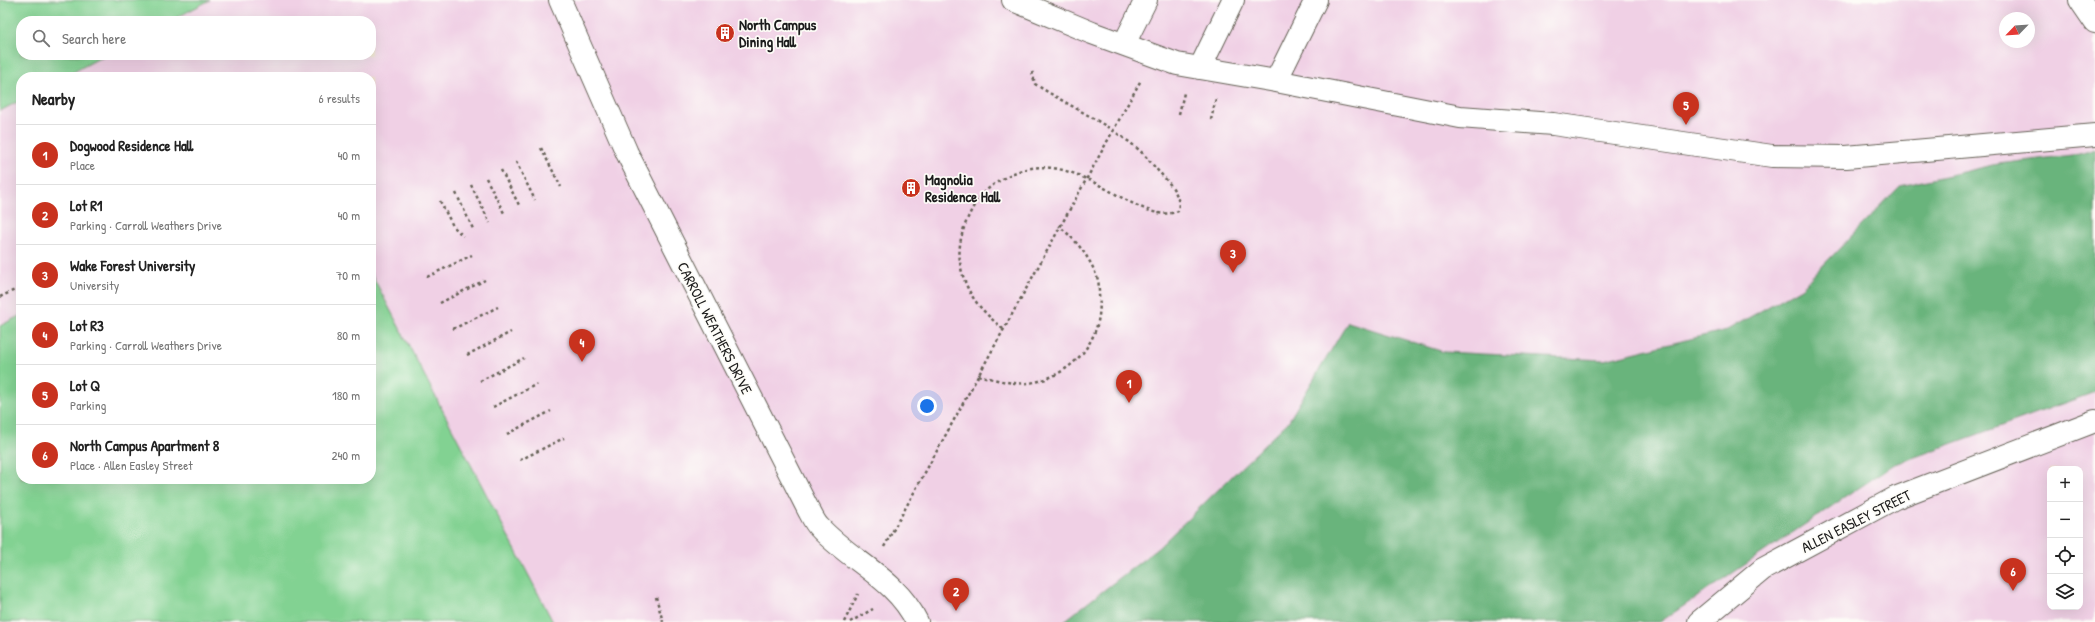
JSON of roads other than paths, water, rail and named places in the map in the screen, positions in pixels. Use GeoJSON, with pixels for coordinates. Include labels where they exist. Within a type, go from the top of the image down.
{"type":"FeatureCollection","features":[{"type":"Feature","properties":{"kind":"street","name":"CARROLL WEATHERS DRIVE"},"geometry":{"type":"LineString","coordinates":[[560,0],[627,153],[808,509],[818,526],[883,578],[898,594],[917,622]]}},
{"type":"Feature","properties":{"kind":"street"},"geometry":{"type":"LineString","coordinates":[[1014,0],[1057,8],[1124,44],[1177,64],[1276,81],[1460,117],[1553,124],[1772,156],[1846,157],[2095,135]]}},
{"type":"Feature","properties":{"kind":"street"},"geometry":{"type":"LineString","coordinates":[[1124,44],[1146,0]]}},
{"type":"Feature","properties":{"kind":"street"},"geometry":{"type":"LineString","coordinates":[[1200,68],[1233,0]]}},
{"type":"Feature","properties":{"kind":"street"},"geometry":{"type":"LineString","coordinates":[[1276,81],[1316,0]]}},
{"type":"Feature","properties":{"kind":"street"},"geometry":{"type":"LineString","coordinates":[[2080,0],[2095,22]]}},
{"type":"Feature","properties":{"kind":"street","name":"ALLEN EASLEY STREET"},"geometry":{"type":"LineString","coordinates":[[1699,622],[1763,569],[1895,498],[2095,421]]}},
{"type":"Feature","properties":{"kind":"place","name":"North Campus Dining Hall"},"geometry":{"type":"Point","coordinates":[725,33]}},
{"type":"Feature","properties":{"kind":"place","name":"Lot Q"},"geometry":{"type":"Point","coordinates":[1686,125]}},
{"type":"Feature","properties":{"kind":"place","name":"Magnolia Residence Hall"},"geometry":{"type":"Point","coordinates":[911,188]}},
{"type":"Feature","properties":{"kind":"place","name":"Wake Forest University"},"geometry":{"type":"Point","coordinates":[1233,273]}},
{"type":"Feature","properties":{"kind":"place","name":"Lot R3"},"geometry":{"type":"Point","coordinates":[582,362]}},
{"type":"Feature","properties":{"kind":"place","name":"Dogwood Residence Hall"},"geometry":{"type":"Point","coordinates":[1129,403]}},
{"type":"Feature","properties":{"kind":"place","name":"North Campus Apartment 8"},"geometry":{"type":"Point","coordinates":[2013,591]}},
{"type":"Feature","properties":{"kind":"place","name":"Lot R1"},"geometry":{"type":"Point","coordinates":[956,611]}}]}
